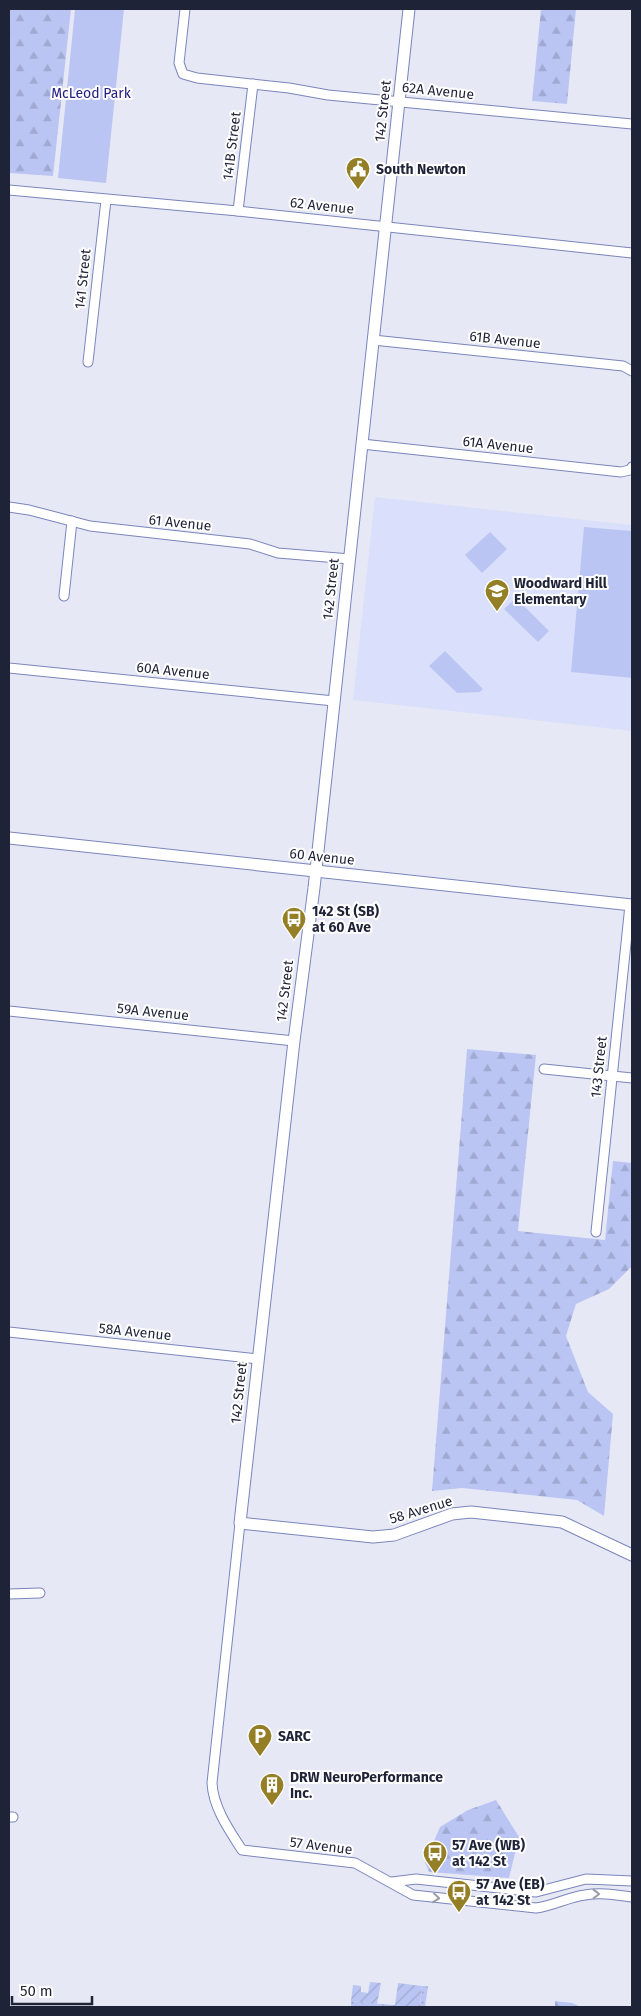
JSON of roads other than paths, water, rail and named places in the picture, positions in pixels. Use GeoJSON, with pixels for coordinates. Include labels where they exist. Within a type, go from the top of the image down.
{"type":"FeatureCollection","features":[{"type":"Feature","properties":{"kind":"street","name":"62A Avenue"},"geometry":{"type":"LineString","coordinates":[[185,9],[179,63],[183,74],[197,78],[328,95],[632,124]]}},
{"type":"Feature","properties":{"kind":"street","name":"142 Street"},"geometry":{"type":"LineString","coordinates":[[242,1850],[215,1801],[212,1783],[294,1041],[316,871],[409,9]]}},
{"type":"Feature","properties":{"kind":"street","name":"141B Street"},"geometry":{"type":"LineString","coordinates":[[238,211],[254,84]]}},
{"type":"Feature","properties":{"kind":"street","name":"62 Avenue"},"geometry":{"type":"LineString","coordinates":[[9,190],[238,211],[632,253]]}},
{"type":"Feature","properties":{"kind":"street","name":"141 Street"},"geometry":{"type":"LineString","coordinates":[[88,362],[106,200]]}},
{"type":"Feature","properties":{"kind":"street","name":"61B Avenue"},"geometry":{"type":"LineString","coordinates":[[373,340],[623,366],[632,371]]}},
{"type":"Feature","properties":{"kind":"street","name":"61A Avenue"},"geometry":{"type":"LineString","coordinates":[[362,444],[621,472],[631,469]]}},
{"type":"Feature","properties":{"kind":"street","name":"61 Avenue"},"geometry":{"type":"LineString","coordinates":[[9,507],[29,510],[90,526],[250,544],[278,553],[350,559]]}},
{"type":"Feature","properties":{"kind":"street"},"geometry":{"type":"LineString","coordinates":[[64,596],[72,521]]}},
{"type":"Feature","properties":{"kind":"street","name":"60A Avenue"},"geometry":{"type":"LineString","coordinates":[[9,668],[334,701]]}},
{"type":"Feature","properties":{"kind":"street","name":"60 Avenue"},"geometry":{"type":"LineString","coordinates":[[9,838],[631,905]]}},
{"type":"Feature","properties":{"kind":"street","name":"143 Street"},"geometry":{"type":"LineString","coordinates":[[596,1232],[631,905]]}},
{"type":"Feature","properties":{"kind":"street","name":"59A Avenue"},"geometry":{"type":"LineString","coordinates":[[9,1012],[294,1041]]}},
{"type":"Feature","properties":{"kind":"street"},"geometry":{"type":"LineString","coordinates":[[544,1069],[632,1078]]}},
{"type":"Feature","properties":{"kind":"street","name":"58A Avenue"},"geometry":{"type":"LineString","coordinates":[[9,1332],[258,1359]]}},
{"type":"Feature","properties":{"kind":"street","name":"58 Avenue"},"geometry":{"type":"LineString","coordinates":[[240,1522],[373,1537],[394,1535],[452,1514],[487,1513],[562,1522],[632,1555]]}},
{"type":"Feature","properties":{"kind":"street"},"geometry":{"type":"LineString","coordinates":[[9,1594],[40,1593]]}},
{"type":"Feature","properties":{"kind":"street","name":"57 Avenue"},"geometry":{"type":"LineString","coordinates":[[242,1850],[355,1863],[413,1895],[520,1907],[550,1906],[590,1894],[632,1897]]}},
{"type":"Feature","properties":{"kind":"street"},"geometry":{"type":"LineString","coordinates":[[392,1882],[416,1879],[536,1892],[586,1879],[632,1881]]}},
{"type":"Feature","properties":{"kind":"place","name":"South Newton"},"geometry":{"type":"Point","coordinates":[358,190]}},
{"type":"Feature","properties":{"kind":"place","name":"Woodward Hill Elementary"},"geometry":{"type":"Point","coordinates":[497,612]}},
{"type":"Feature","properties":{"kind":"place","name":"142 St (SB) at 60 Ave"},"geometry":{"type":"Point","coordinates":[294,940]}},
{"type":"Feature","properties":{"kind":"place","name":"SARC"},"geometry":{"type":"Point","coordinates":[260,1757]}},
{"type":"Feature","properties":{"kind":"place","name":"DRW NeuroPerformance Inc."},"geometry":{"type":"Point","coordinates":[272,1806]}},
{"type":"Feature","properties":{"kind":"place","name":"57 Ave (WB) at 142 St"},"geometry":{"type":"Point","coordinates":[435,1874]}},
{"type":"Feature","properties":{"kind":"place","name":"57 Ave (EB) at 142 St"},"geometry":{"type":"Point","coordinates":[459,1913]}},
{"type":"Feature","properties":{"kind":"park label","name":"McLeod Park"},"geometry":{"type":"Point","coordinates":[91,93]}}]}
